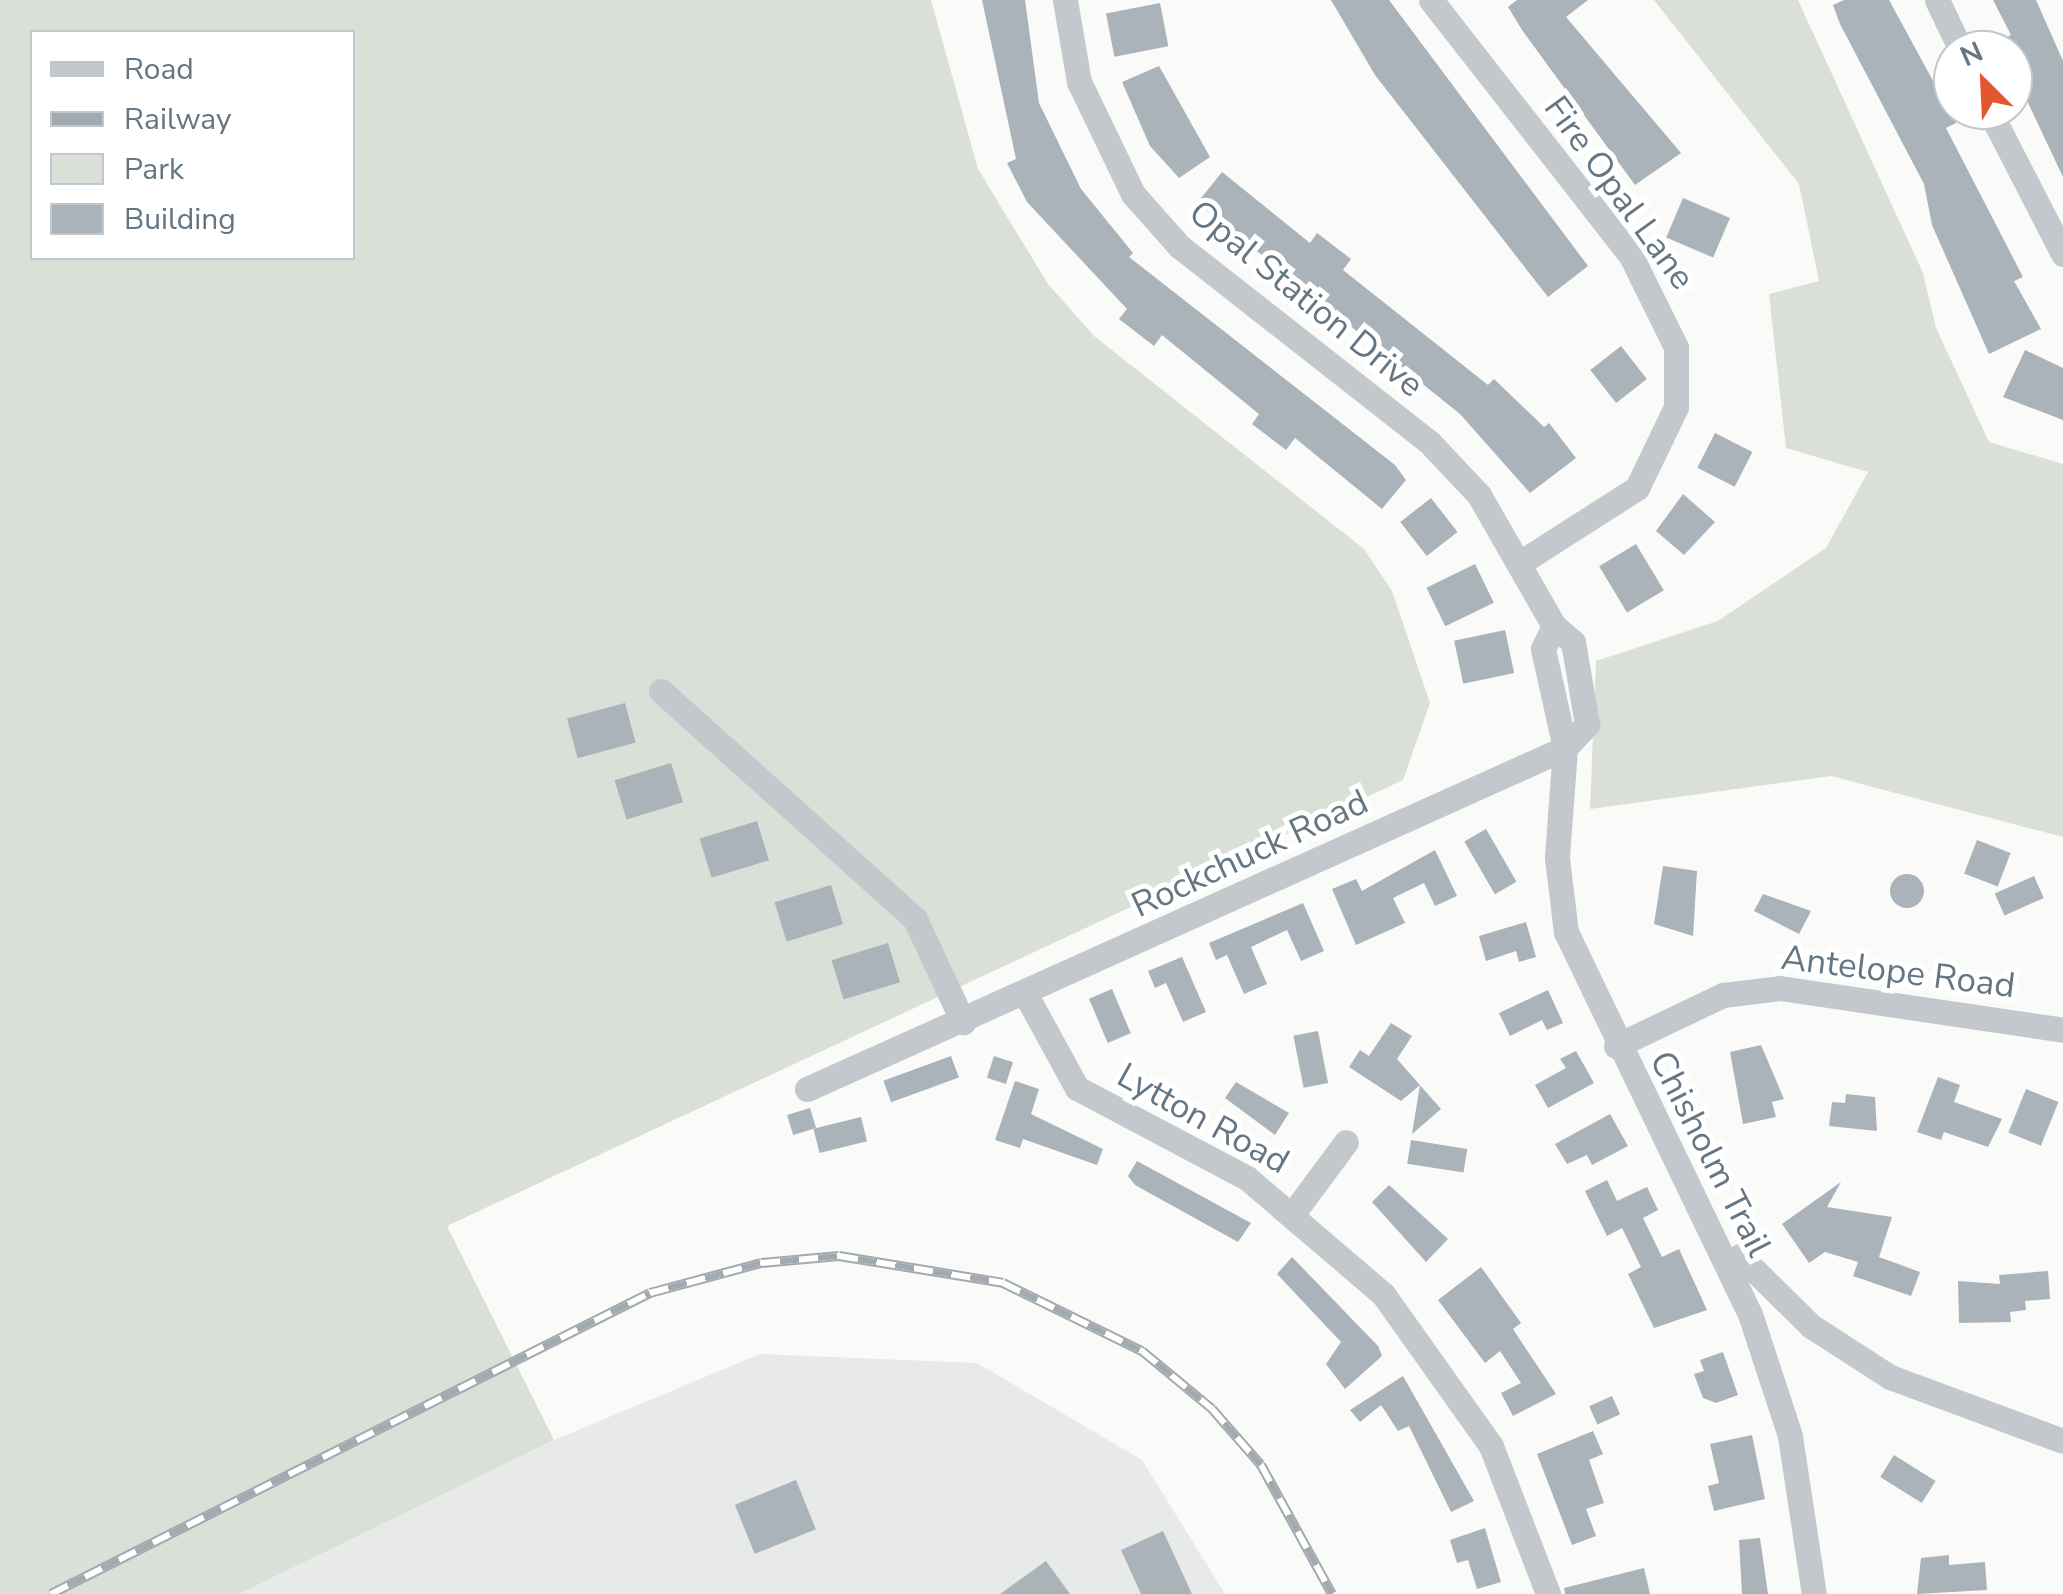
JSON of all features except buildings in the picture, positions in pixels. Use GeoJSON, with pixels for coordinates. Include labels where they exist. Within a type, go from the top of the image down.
{"type":"FeatureCollection","features":[{"type":"Feature","properties":{"kind":"street","name":"Opal Station Drive"},"geometry":{"type":"LineString","coordinates":[[1064,0],[1095,124],[1154,222],[1428,442],[1480,495],[1523,561],[1554,626],[1579,656],[1589,711],[1581,735],[1565,748]]}},
{"type":"Feature","properties":{"kind":"street","name":"Fire Opal Lane"},"geometry":{"type":"LineString","coordinates":[[1431,0],[1631,256],[1676,348],[1676,407],[1637,488],[1523,561]]}},
{"type":"Feature","properties":{"kind":"street"},"geometry":{"type":"LineString","coordinates":[[1937,0],[1951,30]]}},
{"type":"Feature","properties":{"kind":"street"},"geometry":{"type":"LineString","coordinates":[[1999,130],[2059,239]]}},
{"type":"Feature","properties":{"kind":"street"},"geometry":{"type":"LineString","coordinates":[[1554,626],[1543,649],[1565,748]]}},
{"type":"Feature","properties":{"kind":"street"},"geometry":{"type":"LineString","coordinates":[[661,690],[915,919],[963,1022]]}},
{"type":"Feature","properties":{"kind":"street","name":"Rockchuck Road"},"geometry":{"type":"LineString","coordinates":[[807,1089],[1026,995],[1565,748]]}},
{"type":"Feature","properties":{"kind":"street","name":"Chisholm Trail"},"geometry":{"type":"LineString","coordinates":[[1565,748],[1557,858],[1563,914],[1580,972],[1728,1265],[1790,1436],[1814,1594]]}},
{"type":"Feature","properties":{"kind":"street","name":"Antelope Road"},"geometry":{"type":"LineString","coordinates":[[1616,1046],[1696,1005],[1765,989],[2063,1030]]}},
{"type":"Feature","properties":{"kind":"street","name":"Lytton Road"},"geometry":{"type":"LineString","coordinates":[[1026,995],[1077,1088],[1192,1146],[1294,1212],[1384,1294],[1458,1390],[1517,1501],[1548,1594]]}},
{"type":"Feature","properties":{"kind":"street"},"geometry":{"type":"LineString","coordinates":[[1294,1212],[1346,1142]]}},
{"type":"Feature","properties":{"kind":"street"},"geometry":{"type":"LineString","coordinates":[[1728,1265],[1740,1256],[1811,1326],[1890,1377],[2063,1441]]}},
{"type":"Feature","properties":{"kind":"shaded area"},"geometry":{"type":"Polygon","coordinates":[[[760,1354],[977,1363],[1142,1460],[1225,1594],[239,1594],[554,1440],[760,1354]]]}},
{"type":"Feature","properties":{"kind":"green space"},"geometry":{"type":"Polygon","coordinates":[[[0,0],[931,0],[978,169],[1048,284],[1094,336],[1364,549],[1392,591],[1430,703],[1403,780],[447,1226],[554,1440],[239,1594],[0,1594],[0,0]]]}},
{"type":"Feature","properties":{"kind":"green space"},"geometry":{"type":"Polygon","coordinates":[[[1654,0],[1798,0],[1923,273],[1936,328],[1989,442],[2063,464],[2063,837],[1831,776],[1590,809],[1596,661],[1718,621],[1826,548],[1868,472],[1786,448],[1769,294],[1819,281],[1799,184],[1654,0]]]}},
{"type":"Feature","properties":{"kind":"railway"},"geometry":{"type":"LineString","coordinates":[[51,1594],[650,1293],[761,1263],[839,1256],[1003,1283],[1142,1351],[1212,1409],[1261,1465],[1332,1594]]}}]}
